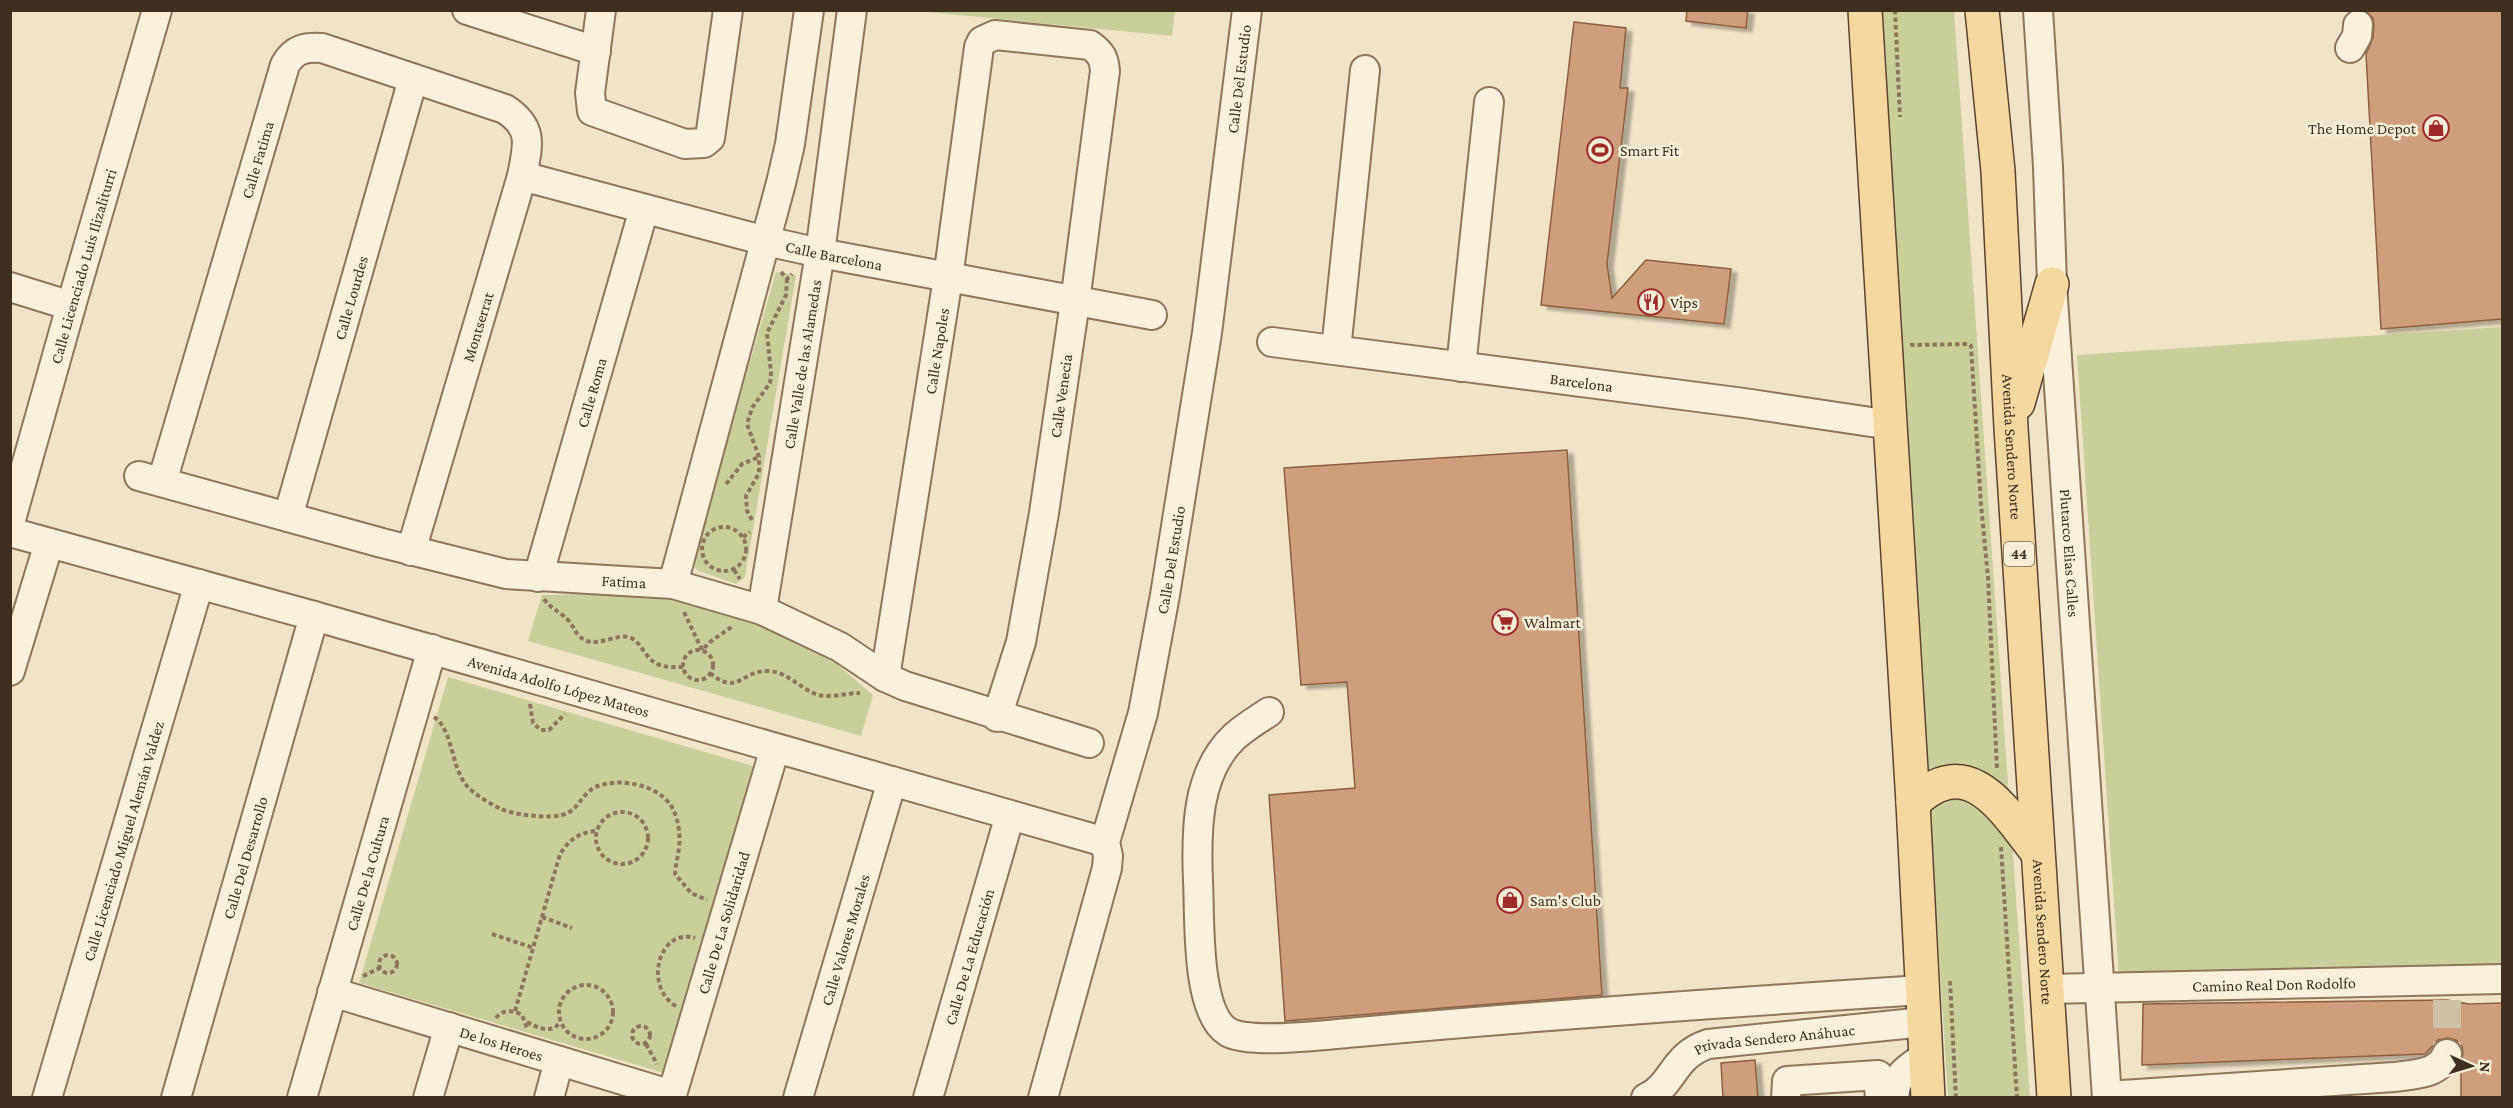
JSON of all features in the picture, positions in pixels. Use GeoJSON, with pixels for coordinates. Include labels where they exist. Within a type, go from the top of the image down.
{"type":"FeatureCollection","features":[{"type":"Feature","properties":{"kind":"main road"},"geometry":{"type":"LineString","coordinates":[[1846,10],[1867,53]]}},
{"type":"Feature","properties":{"kind":"main road"},"geometry":{"type":"LineString","coordinates":[[1865,10],[1913,803],[1928,1098]]}},
{"type":"Feature","properties":{"kind":"main road","name":"Avenida Sendero Norte"},"geometry":{"type":"LineString","coordinates":[[1982,10],[1998,171],[2011,428],[2054,1098]]}},
{"type":"Feature","properties":{"kind":"main road"},"geometry":{"type":"LineString","coordinates":[[2011,428],[2052,284]]}},
{"type":"Feature","properties":{"kind":"main road"},"geometry":{"type":"LineString","coordinates":[[1913,803],[1931,788],[1952,782],[1979,787],[1999,805],[2037,852]]}},
{"type":"Feature","properties":{"kind":"street","name":"Calle Licenciado Luis Ilizaliturri"},"geometry":{"type":"LineString","coordinates":[[10,524],[70,306],[157,10]]}},
{"type":"Feature","properties":{"kind":"street"},"geometry":{"type":"LineString","coordinates":[[467,10],[596,51]]}},
{"type":"Feature","properties":{"kind":"street"},"geometry":{"type":"LineString","coordinates":[[600,10],[589,100],[592,111],[595,114],[686,144],[704,142],[710,138],[728,10]]}},
{"type":"Feature","properties":{"kind":"street"},"geometry":{"type":"LineString","coordinates":[[679,586],[790,144],[809,10]]}},
{"type":"Feature","properties":{"kind":"street","name":"Calle Valle de las Alamedas"},"geometry":{"type":"LineString","coordinates":[[753,607],[820,253],[852,10]]}},
{"type":"Feature","properties":{"kind":"street","name":"Calle Del Estudio"},"geometry":{"type":"LineString","coordinates":[[1043,1098],[1107,868],[1108,856],[1105,842],[1143,712],[1165,595],[1207,333],[1247,10]]}},
{"type":"Feature","properties":{"kind":"street","name":"Plutarco Elias Calles"},"geometry":{"type":"LineString","coordinates":[[2038,10],[2048,167],[2052,284],[2107,1097]]}},
{"type":"Feature","properties":{"kind":"street","name":"Calle Venecia"},"geometry":{"type":"LineString","coordinates":[[995,35],[1090,45],[1100,52],[1104,60],[1105,71],[1075,302],[1044,513],[1021,642],[997,717]]}},
{"type":"Feature","properties":{"kind":"street","name":"Calle Napoles"},"geometry":{"type":"LineString","coordinates":[[885,677],[948,278],[979,47],[982,41],[995,35]]}},
{"type":"Feature","properties":{"kind":"street","name":"Calle Fatima"},"geometry":{"type":"LineString","coordinates":[[151,479],[285,65],[290,57],[306,47],[322,48],[505,109]]}},
{"type":"Feature","properties":{"kind":"street"},"geometry":{"type":"LineString","coordinates":[[1335,350],[1365,70]]}},
{"type":"Feature","properties":{"kind":"street","name":"Calle Lourdes"},"geometry":{"type":"LineString","coordinates":[[288,517],[413,79]]}},
{"type":"Feature","properties":{"kind":"street"},"geometry":{"type":"LineString","coordinates":[[1461,367],[1489,102]]}},
{"type":"Feature","properties":{"kind":"street","name":"Montserrat"},"geometry":{"type":"LineString","coordinates":[[411,551],[522,176],[528,143],[518,117],[505,109]]}},
{"type":"Feature","properties":{"kind":"street","name":"Calle Barcelona"},"geometry":{"type":"LineString","coordinates":[[522,176],[766,241],[820,253],[1152,315]]}},
{"type":"Feature","properties":{"kind":"street","name":"Calle Roma"},"geometry":{"type":"LineString","coordinates":[[545,587],[644,209]]}},
{"type":"Feature","properties":{"kind":"street"},"geometry":{"type":"LineString","coordinates":[[10,287],[70,306]]}},
{"type":"Feature","properties":{"kind":"street","name":"Barcelona"},"geometry":{"type":"LineString","coordinates":[[1272,342],[1744,403],[1891,425]]}},
{"type":"Feature","properties":{"kind":"street","name":"Fatima"},"geometry":{"type":"LineString","coordinates":[[151,479],[411,551],[506,574],[545,587],[679,586],[753,607],[840,647],[885,677],[904,686],[997,717],[1089,743]]}},
{"type":"Feature","properties":{"kind":"street","name":"Avenida Adolfo López Mateos"},"geometry":{"type":"LineString","coordinates":[[10,532],[432,649],[1105,842]]}},
{"type":"Feature","properties":{"kind":"street"},"geometry":{"type":"LineString","coordinates":[[10,671],[48,543]]}},
{"type":"Feature","properties":{"kind":"street","name":"Calle Licenciado Miguel Alemán Valdez"},"geometry":{"type":"LineString","coordinates":[[47,1098],[199,584]]}},
{"type":"Feature","properties":{"kind":"street","name":"Calle Del Desarrollo"},"geometry":{"type":"LineString","coordinates":[[176,1098],[314,616]]}},
{"type":"Feature","properties":{"kind":"street","name":"Calle De la Cultura"},"geometry":{"type":"LineString","coordinates":[[302,1098],[343,986],[432,649]]}},
{"type":"Feature","properties":{"kind":"street"},"geometry":{"type":"LineString","coordinates":[[1269,712],[1232,739],[1220,755],[1209,774],[1200,807],[1197,841],[1202,974],[1216,1021],[1228,1032],[1255,1038],[1312,1036],[1628,1009],[1922,990]]}},
{"type":"Feature","properties":{"kind":"street","name":"Calle De La Solidaridad"},"geometry":{"type":"LineString","coordinates":[[668,1087],[774,748]]}},
{"type":"Feature","properties":{"kind":"street","name":"Calle Valores Morales"},"geometry":{"type":"LineString","coordinates":[[798,1098],[892,781]]}},
{"type":"Feature","properties":{"kind":"street","name":"Calle De La Educación"},"geometry":{"type":"LineString","coordinates":[[928,1098],[1010,815]]}},
{"type":"Feature","properties":{"kind":"street","name":"Camino Real Don Rodolfo"},"geometry":{"type":"LineString","coordinates":[[2046,989],[2447,990],[2502,979]]}},
{"type":"Feature","properties":{"kind":"street","name":"De los Heroes"},"geometry":{"type":"LineString","coordinates":[[343,986],[449,1027],[559,1061],[668,1087]]}},
{"type":"Feature","properties":{"kind":"street","name":"Privada Sendero Anáhuac"},"geometry":{"type":"LineString","coordinates":[[1646,1098],[1657,1093],[1692,1049],[1708,1044],[1924,1022]]}},
{"type":"Feature","properties":{"kind":"street"},"geometry":{"type":"LineString","coordinates":[[428,1098],[449,1027]]}},
{"type":"Feature","properties":{"kind":"street"},"geometry":{"type":"LineString","coordinates":[[2107,1097],[2394,1077],[2433,1070],[2441,1065],[2447,1054]]}},
{"type":"Feature","properties":{"kind":"street"},"geometry":{"type":"LineString","coordinates":[[1894,1098],[1895,1086],[1901,1074],[1926,1056]]}},
{"type":"Feature","properties":{"kind":"street"},"geometry":{"type":"LineString","coordinates":[[549,1098],[559,1061]]}},
{"type":"Feature","properties":{"kind":"street"},"geometry":{"type":"LineString","coordinates":[[1786,1098],[1787,1081],[1878,1075],[1880,1098]]}},
{"type":"Feature","properties":{"kind":"path"},"geometry":{"type":"LineString","coordinates":[[1895,10],[1900,118]]}},
{"type":"Feature","properties":{"kind":"path"},"geometry":{"type":"LineString","coordinates":[[743,537],[753,530],[754,524],[747,511],[746,496],[759,473],[759,457],[747,424],[752,408],[770,383],[767,333],[786,296],[787,279]]}},
{"type":"Feature","properties":{"kind":"path"},"geometry":{"type":"LineString","coordinates":[[1911,334],[1912,345],[1969,344],[1971,346],[1988,577],[2017,1098]]}},
{"type":"Feature","properties":{"kind":"path"},"geometry":{"type":"LineString","coordinates":[[724,486],[742,464],[759,457]]}},
{"type":"Feature","properties":{"kind":"path"},"geometry":{"type":"LineString","coordinates":[[707,523],[711,531]]}},
{"type":"Feature","properties":{"kind":"path"},"geometry":{"type":"LineString","coordinates":[[725,527],[732,528],[743,537],[746,552],[740,565],[734,570],[720,572],[707,564],[702,551],[703,543],[711,531],[725,527]]}},
{"type":"Feature","properties":{"kind":"path"},"geometry":{"type":"LineString","coordinates":[[679,586],[679,603],[702,650],[712,660],[710,673],[703,679],[694,679],[686,674],[683,667],[683,660],[689,652],[702,650],[753,607]]}},
{"type":"Feature","properties":{"kind":"path"},"geometry":{"type":"LineString","coordinates":[[545,587],[544,598],[549,606],[571,623],[575,633],[587,641],[598,642],[624,637],[633,639],[648,657],[661,667],[683,667]]}},
{"type":"Feature","properties":{"kind":"path"},"geometry":{"type":"LineString","coordinates":[[710,673],[723,683],[734,683],[753,673],[770,671],[788,677],[819,695],[860,693],[885,677]]}},
{"type":"Feature","properties":{"kind":"path"},"geometry":{"type":"LineString","coordinates":[[855,686],[860,693]]}},
{"type":"Feature","properties":{"kind":"path"},"geometry":{"type":"LineString","coordinates":[[519,700],[539,706]]}},
{"type":"Feature","properties":{"kind":"path"},"geometry":{"type":"LineString","coordinates":[[530,704],[533,723],[541,730],[549,730],[565,714]]}},
{"type":"Feature","properties":{"kind":"path"},"geometry":{"type":"LineString","coordinates":[[556,711],[577,717]]}},
{"type":"Feature","properties":{"kind":"path"},"geometry":{"type":"LineString","coordinates":[[428,714],[440,721],[456,766],[466,785],[503,810],[539,816],[557,816],[568,813],[587,791],[612,783],[627,782],[659,794],[670,804],[680,834],[675,874],[691,893],[710,901],[707,910]]}},
{"type":"Feature","properties":{"kind":"path"},"geometry":{"type":"LineString","coordinates":[[515,1011],[560,854],[567,843],[582,833],[597,831],[606,817],[614,813],[631,813],[644,824],[648,831],[646,849],[634,862],[626,865],[608,862],[597,848],[597,831]]}},
{"type":"Feature","properties":{"kind":"path"},"geometry":{"type":"LineString","coordinates":[[542,918],[572,928]]}},
{"type":"Feature","properties":{"kind":"path"},"geometry":{"type":"LineString","coordinates":[[492,934],[534,948]]}},
{"type":"Feature","properties":{"kind":"path"},"geometry":{"type":"LineString","coordinates":[[682,996],[679,1008],[664,997],[657,981],[659,964],[668,946],[675,940],[691,936],[699,939]]}},
{"type":"Feature","properties":{"kind":"path"},"geometry":{"type":"LineString","coordinates":[[386,955],[397,960],[398,966],[392,973],[386,974],[380,968],[379,962],[386,955]]}},
{"type":"Feature","properties":{"kind":"path"},"geometry":{"type":"LineString","coordinates":[[343,986],[380,968]]}},
{"type":"Feature","properties":{"kind":"path"},"geometry":{"type":"LineString","coordinates":[[526,1021],[541,1029],[555,1028],[560,1022],[559,1004],[570,989],[579,986],[597,987],[610,999],[613,1008],[610,1026],[597,1038],[579,1039],[570,1036],[560,1022]]}},
{"type":"Feature","properties":{"kind":"path"},"geometry":{"type":"LineString","coordinates":[[505,1024],[494,1021],[498,1015],[507,1011],[515,1011],[526,1021],[527,1031],[516,1028]]}},
{"type":"Feature","properties":{"kind":"path"},"geometry":{"type":"LineString","coordinates":[[643,1026],[648,1030],[650,1039],[646,1044],[640,1045],[633,1040],[632,1031],[637,1027],[643,1026]]}},
{"type":"Feature","properties":{"kind":"path"},"geometry":{"type":"LineString","coordinates":[[646,1044],[668,1087]]}},
{"type":"Feature","properties":{"kind":"path"},"geometry":{"type":"LineString","coordinates":[[664,1059],[668,1087]]}},
{"type":"Feature","properties":{"kind":"path"},"geometry":{"type":"LineString","coordinates":[[649,1066],[668,1087]]}},
{"type":"Feature","properties":{"kind":"green space"},"geometry":{"type":"Polygon","coordinates":[[[1175,10],[1172,36],[918,11],[1175,10]]]}},
{"type":"Feature","properties":{"kind":"green space"},"geometry":{"type":"Polygon","coordinates":[[[1879,11],[1954,11],[2030,1097],[1948,1097],[1879,11]]]}},
{"type":"Feature","properties":{"kind":"green space"},"geometry":{"type":"Polygon","coordinates":[[[776,272],[796,275],[745,577],[736,584],[697,570],[692,562],[776,272]]]}},
{"type":"Feature","properties":{"kind":"green space"},"geometry":{"type":"Polygon","coordinates":[[[2502,327],[2502,971],[2119,977],[2077,355],[2502,327]]]}},
{"type":"Feature","properties":{"kind":"green space"},"geometry":{"type":"Polygon","coordinates":[[[587,594],[666,599],[724,612],[791,637],[831,659],[873,695],[861,736],[528,641],[542,595],[587,594]]]}},
{"type":"Feature","properties":{"kind":"green space"},"geometry":{"type":"Polygon","coordinates":[[[448,677],[753,766],[664,1073],[359,983],[448,677]]]}},
{"type":"Feature","properties":{"kind":"building"},"geometry":{"type":"Polygon","coordinates":[[[1687,10],[1748,10],[1746,28],[1686,21],[1687,10]]]}},
{"type":"Feature","properties":{"kind":"building"},"geometry":{"type":"Polygon","coordinates":[[[2365,10],[2502,10],[2502,319],[2381,329],[2366,54],[2373,38],[2374,26],[2373,18],[2365,10]]]}},
{"type":"Feature","properties":{"kind":"building"},"geometry":{"type":"Polygon","coordinates":[[[1574,22],[1626,28],[1620,88],[1628,88],[1607,264],[1612,298],[1646,260],[1731,269],[1724,324],[1541,305],[1574,22]]]}},
{"type":"Feature","properties":{"kind":"building"},"geometry":{"type":"Polygon","coordinates":[[[1567,450],[1602,995],[1285,1021],[1269,795],[1355,788],[1347,682],[1301,685],[1284,468],[1567,450]]]}},
{"type":"Feature","properties":{"kind":"building"},"geometry":{"type":"Polygon","coordinates":[[[2447,1000],[2469,1004],[2502,1003],[2502,1098],[2461,1098],[2462,1046],[2456,1040],[2448,1038],[2438,1040],[2425,1054],[2142,1065],[2143,1004],[2447,1000]]]}},
{"type":"Feature","properties":{"kind":"building"},"geometry":{"type":"Polygon","coordinates":[[[1755,1060],[1758,1098],[1723,1098],[1721,1063],[1755,1060]]]}},
{"type":"Feature","properties":{"kind":"tunnel"},"geometry":{"type":"LineString","coordinates":[[2447,1000],[2447,1054]]}},
{"type":"Feature","properties":{"kind":"place","name":"The Home Depot"},"geometry":{"type":"Point","coordinates":[2436,128]}},
{"type":"Feature","properties":{"kind":"place","name":"Smart Fit"},"geometry":{"type":"Point","coordinates":[1600,150]}},
{"type":"Feature","properties":{"kind":"place","name":"Vips"},"geometry":{"type":"Point","coordinates":[1651,302]}},
{"type":"Feature","properties":{"kind":"place","name":"Walmart"},"geometry":{"type":"Point","coordinates":[1505,622]}},
{"type":"Feature","properties":{"kind":"place","name":"Sam's Club"},"geometry":{"type":"Point","coordinates":[1510,900]}}]}
